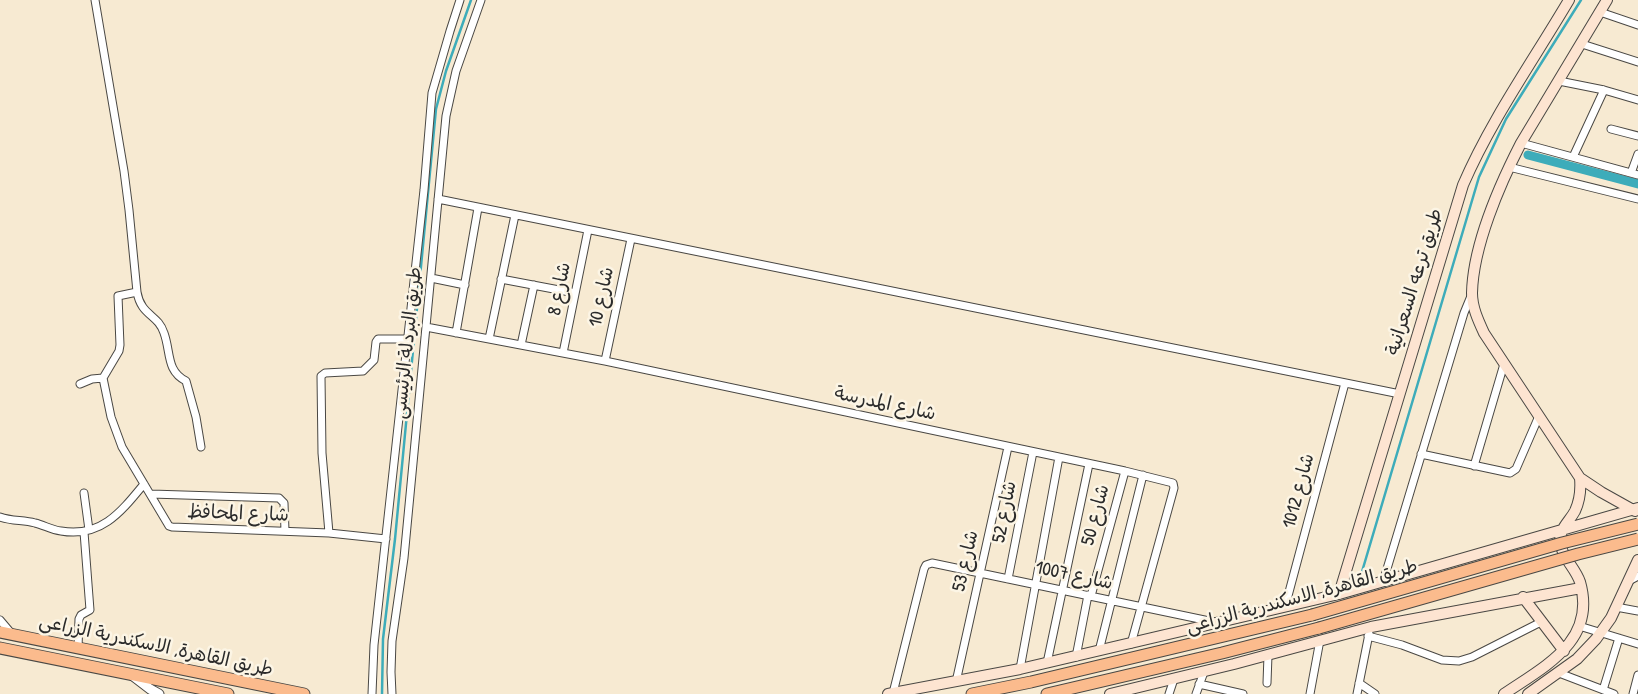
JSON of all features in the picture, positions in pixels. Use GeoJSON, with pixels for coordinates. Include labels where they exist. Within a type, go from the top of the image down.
{"type":"FeatureCollection","features":[{"type":"Feature","properties":{"kind":"highway","name":"طريق القاهرة, الاسكندرية الزراعى"},"geometry":{"type":"LineString","coordinates":[[972,694],[1049,678],[1312,615],[1552,546],[1638,524]]}},
{"type":"Feature","properties":{"kind":"highway","name":"طريق القاهرة, الاسكندرية الزراعى"},"geometry":{"type":"LineString","coordinates":[[1047,694],[1213,655],[1320,634],[1578,554],[1638,539]]}},
{"type":"Feature","properties":{"kind":"highway","name":"طريق القاهرة, الاسكندرية الزراعى"},"geometry":{"type":"LineString","coordinates":[[6,633],[304,694]]}},
{"type":"Feature","properties":{"kind":"highway","name":"طريق القاهرة, الاسكندرية الزراعى"},"geometry":{"type":"LineString","coordinates":[[0,648],[228,694]]}},
{"type":"Feature","properties":{"kind":"main road","name":"طريق ترعه السعرانية"},"geometry":{"type":"LineString","coordinates":[[1339,594],[1455,208],[1472,166],[1493,126],[1569,0]]}},
{"type":"Feature","properties":{"kind":"main road"},"geometry":{"type":"LineString","coordinates":[[1607,0],[1521,143],[1509,167],[1496,196],[1482,240],[1472,294],[1478,322],[1580,478],[1637,511]]}},
{"type":"Feature","properties":{"kind":"main road"},"geometry":{"type":"LineString","coordinates":[[1504,694],[1564,651],[1575,636],[1579,626],[1584,611],[1581,588],[1576,573],[1560,544],[1562,530],[1578,502],[1580,478]]}},
{"type":"Feature","properties":{"kind":"main road"},"geometry":{"type":"LineString","coordinates":[[890,694],[1020,670],[1339,594],[1562,530],[1637,511]]}},
{"type":"Feature","properties":{"kind":"main road"},"geometry":{"type":"LineString","coordinates":[[1528,694],[1577,659],[1601,632],[1616,607],[1638,561]]}},
{"type":"Feature","properties":{"kind":"main road"},"geometry":{"type":"LineString","coordinates":[[1110,694],[1142,690],[1174,679],[1268,654],[1320,634],[1370,631],[1523,598],[1581,588]]}},
{"type":"Feature","properties":{"kind":"main road"},"geometry":{"type":"LineString","coordinates":[[1523,598],[1564,651]]}},
{"type":"Feature","properties":{"kind":"street"},"geometry":{"type":"LineString","coordinates":[[95,0],[124,171],[139,303],[160,324],[164,333],[172,369],[176,375],[186,381],[196,418],[201,447]]}},
{"type":"Feature","properties":{"kind":"street","name":"طريق البردلة الرئيسى"},"geometry":{"type":"LineString","coordinates":[[372,694],[374,645],[432,94],[460,0]]}},
{"type":"Feature","properties":{"kind":"street","name":"طريق البردلة الرئيسى"},"geometry":{"type":"LineString","coordinates":[[392,694],[392,641],[404,558],[446,116],[452,88],[481,0]]}},
{"type":"Feature","properties":{"kind":"street"},"geometry":{"type":"LineString","coordinates":[[1600,12],[1638,25]]}},
{"type":"Feature","properties":{"kind":"street"},"geometry":{"type":"LineString","coordinates":[[1582,44],[1638,62]]}},
{"type":"Feature","properties":{"kind":"street"},"geometry":{"type":"LineString","coordinates":[[1559,81],[1604,90],[1638,100]]}},
{"type":"Feature","properties":{"kind":"street"},"geometry":{"type":"LineString","coordinates":[[1573,157],[1604,90]]}},
{"type":"Feature","properties":{"kind":"street"},"geometry":{"type":"LineString","coordinates":[[1611,129],[1638,136]]}},
{"type":"Feature","properties":{"kind":"street"},"geometry":{"type":"LineString","coordinates":[[1521,143],[1634,174],[1638,154]]}},
{"type":"Feature","properties":{"kind":"street"},"geometry":{"type":"LineString","coordinates":[[1509,167],[1638,199]]}},
{"type":"Feature","properties":{"kind":"street"},"geometry":{"type":"LineString","coordinates":[[438,199],[1400,394]]}},
{"type":"Feature","properties":{"kind":"street"},"geometry":{"type":"LineString","coordinates":[[456,333],[478,208]]}},
{"type":"Feature","properties":{"kind":"street"},"geometry":{"type":"LineString","coordinates":[[489,339],[515,215]]}},
{"type":"Feature","properties":{"kind":"street","name":"شارع 8"},"geometry":{"type":"LineString","coordinates":[[563,353],[588,230]]}},
{"type":"Feature","properties":{"kind":"street","name":"شارع 10"},"geometry":{"type":"LineString","coordinates":[[605,361],[631,239]]}},
{"type":"Feature","properties":{"kind":"street"},"geometry":{"type":"LineString","coordinates":[[431,278],[465,285]]}},
{"type":"Feature","properties":{"kind":"street"},"geometry":{"type":"LineString","coordinates":[[502,279],[575,293]]}},
{"type":"Feature","properties":{"kind":"street"},"geometry":{"type":"LineString","coordinates":[[521,345],[534,285]]}},
{"type":"Feature","properties":{"kind":"street"},"geometry":{"type":"LineString","coordinates":[[80,384],[92,379],[103,378],[119,352],[118,296],[137,292]]}},
{"type":"Feature","properties":{"kind":"street"},"geometry":{"type":"LineString","coordinates":[[1382,582],[1464,312],[1472,294]]}},
{"type":"Feature","properties":{"kind":"street","name":"شارع المدرسة"},"geometry":{"type":"LineString","coordinates":[[426,327],[605,361],[1089,464],[1125,470],[1173,483],[1131,644]]}},
{"type":"Feature","properties":{"kind":"street"},"geometry":{"type":"LineString","coordinates":[[329,533],[322,453],[322,375],[363,371],[374,360],[378,339],[407,339]]}},
{"type":"Feature","properties":{"kind":"street"},"geometry":{"type":"LineString","coordinates":[[1474,466],[1504,364]]}},
{"type":"Feature","properties":{"kind":"street","name":"شارع المحافظ"},"geometry":{"type":"LineString","coordinates":[[103,378],[115,432],[169,526],[175,528],[329,533],[386,539]]}},
{"type":"Feature","properties":{"kind":"street","name":"شارع 1012"},"geometry":{"type":"LineString","coordinates":[[1285,607],[1345,383]]}},
{"type":"Feature","properties":{"kind":"street"},"geometry":{"type":"LineString","coordinates":[[1421,454],[1507,474],[1514,471],[1539,416]]}},
{"type":"Feature","properties":{"kind":"street","name":"شارع 53"},"geometry":{"type":"LineString","coordinates":[[956,682],[1008,447]]}},
{"type":"Feature","properties":{"kind":"street","name":"شارع 52"},"geometry":{"type":"LineString","coordinates":[[1008,579],[1033,452]]}},
{"type":"Feature","properties":{"kind":"street"},"geometry":{"type":"LineString","coordinates":[[1020,670],[1059,457]]}},
{"type":"Feature","properties":{"kind":"street"},"geometry":{"type":"LineString","coordinates":[[1047,663],[1089,464]]}},
{"type":"Feature","properties":{"kind":"street","name":"شارع 50"},"geometry":{"type":"LineString","coordinates":[[1076,657],[1090,596],[1125,470]]}},
{"type":"Feature","properties":{"kind":"street"},"geometry":{"type":"LineString","coordinates":[[1099,651],[1143,475]]}},
{"type":"Feature","properties":{"kind":"street"},"geometry":{"type":"LineString","coordinates":[[0,517],[35,523],[58,531],[87,531],[114,518],[144,484]]}},
{"type":"Feature","properties":{"kind":"street"},"geometry":{"type":"LineString","coordinates":[[78,648],[79,619],[81,615],[90,610],[84,493]]}},
{"type":"Feature","properties":{"kind":"street"},"geometry":{"type":"LineString","coordinates":[[151,494],[279,498],[284,503],[286,532]]}},
{"type":"Feature","properties":{"kind":"street","name":"شارع 1007"},"geometry":{"type":"LineString","coordinates":[[890,694],[924,569],[926,565],[932,563],[1220,623]]}},
{"type":"Feature","properties":{"kind":"street"},"geometry":{"type":"LineString","coordinates":[[1627,583],[1638,576]]}},
{"type":"Feature","properties":{"kind":"street"},"geometry":{"type":"LineString","coordinates":[[1616,607],[1638,611]]}},
{"type":"Feature","properties":{"kind":"street"},"geometry":{"type":"LineString","coordinates":[[0,620],[6,633]]}},
{"type":"Feature","properties":{"kind":"street"},"geometry":{"type":"LineString","coordinates":[[1357,694],[1370,631],[1442,660],[1459,662],[1541,622]]}},
{"type":"Feature","properties":{"kind":"street"},"geometry":{"type":"LineString","coordinates":[[1579,626],[1638,644]]}},
{"type":"Feature","properties":{"kind":"street"},"geometry":{"type":"LineString","coordinates":[[1310,694],[1320,634]]}},
{"type":"Feature","properties":{"kind":"street"},"geometry":{"type":"LineString","coordinates":[[1603,690],[1619,638]]}},
{"type":"Feature","properties":{"kind":"street"},"geometry":{"type":"LineString","coordinates":[[1268,654],[1268,683]]}},
{"type":"Feature","properties":{"kind":"street"},"geometry":{"type":"LineString","coordinates":[[1196,694],[1204,672]]}},
{"type":"Feature","properties":{"kind":"street"},"geometry":{"type":"LineString","coordinates":[[1559,673],[1614,694]]}},
{"type":"Feature","properties":{"kind":"street"},"geometry":{"type":"LineString","coordinates":[[1633,694],[1638,675]]}},
{"type":"Feature","properties":{"kind":"street"},"geometry":{"type":"LineString","coordinates":[[133,676],[159,694]]}},
{"type":"Feature","properties":{"kind":"street"},"geometry":{"type":"LineString","coordinates":[[1169,694],[1174,679]]}},
{"type":"Feature","properties":{"kind":"street"},"geometry":{"type":"LineString","coordinates":[[1359,683],[1375,694]]}},
{"type":"Feature","properties":{"kind":"street"},"geometry":{"type":"LineString","coordinates":[[1199,684],[1243,694]]}},
{"type":"Feature","properties":{"kind":"waterway"},"geometry":{"type":"LineString","coordinates":[[382,694],[383,639],[395,539],[436,109],[446,71],[471,0]]}},
{"type":"Feature","properties":{"kind":"waterway"},"geometry":{"type":"LineString","coordinates":[[1361,575],[1479,177],[1506,119],[1581,0]]}},
{"type":"Feature","properties":{"kind":"waterway"},"geometry":{"type":"LineString","coordinates":[[1528,155],[1638,184]]}}]}
